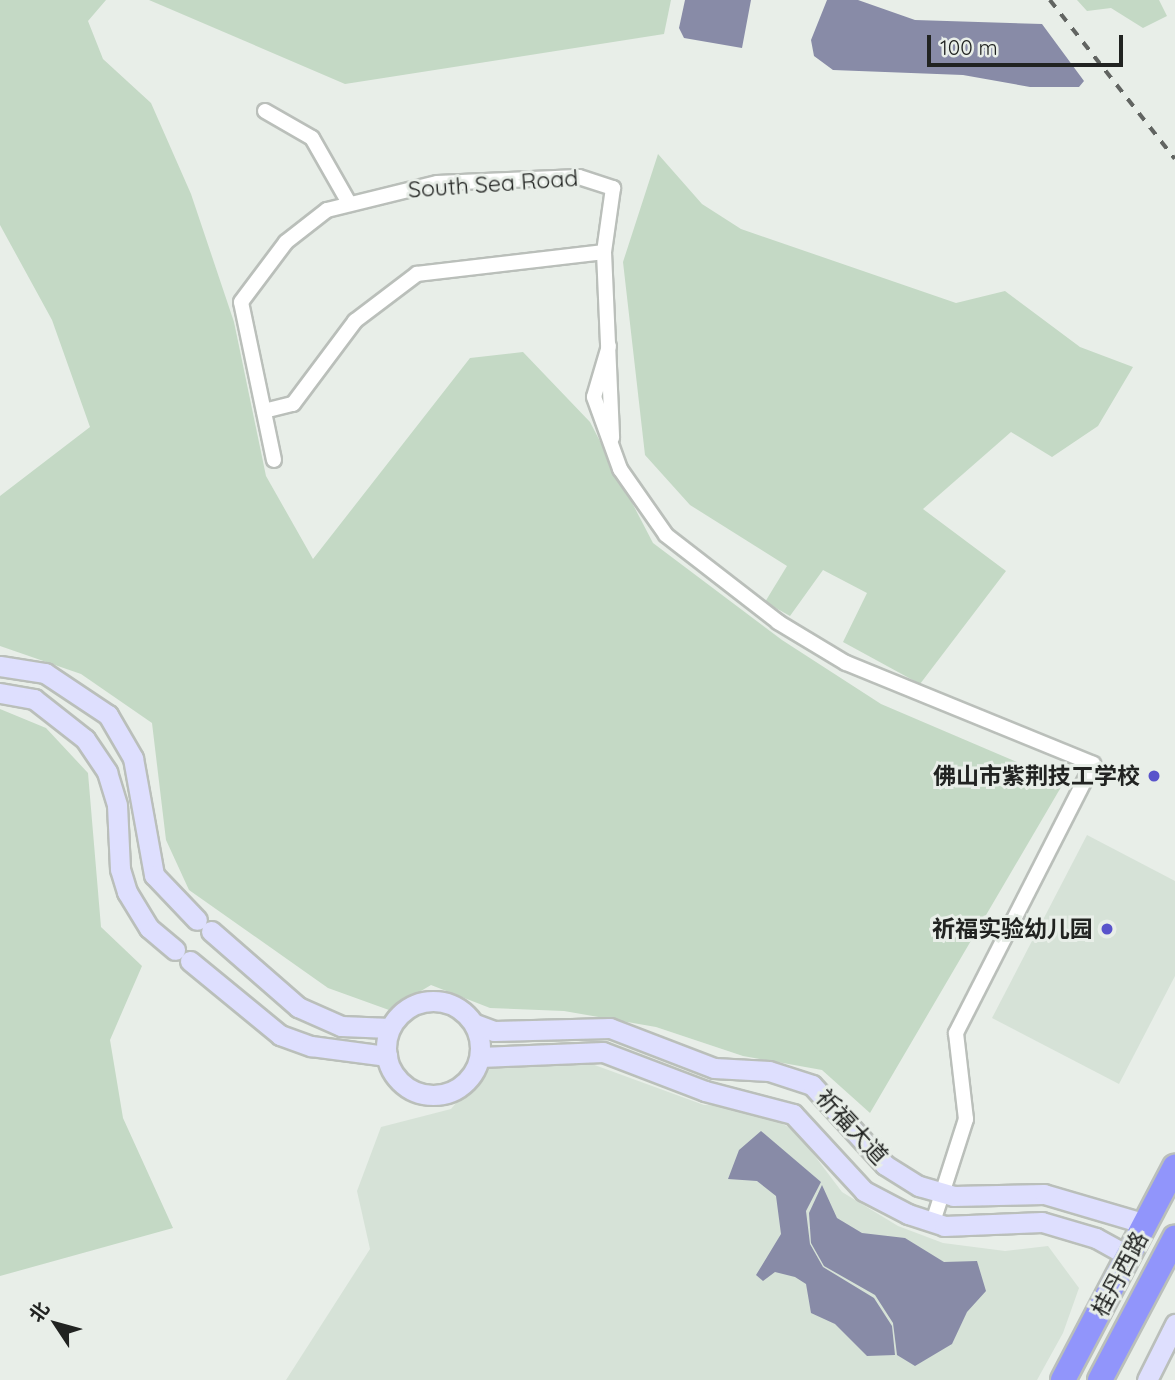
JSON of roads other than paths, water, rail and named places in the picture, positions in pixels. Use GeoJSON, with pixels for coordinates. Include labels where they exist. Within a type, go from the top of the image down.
{"type":"FeatureCollection","features":[{"type":"Feature","properties":{"kind":"highway","name":"桂丹西路"},"geometry":{"type":"LineString","coordinates":[[1063,1380],[1175,1167]]}},
{"type":"Feature","properties":{"kind":"highway","name":"桂丹西路"},"geometry":{"type":"LineString","coordinates":[[1100,1380],[1175,1238]]}},
{"type":"Feature","properties":{"kind":"highway"},"geometry":{"type":"LineString","coordinates":[[1110,1380],[1118,1346]]}},
{"type":"Feature","properties":{"kind":"street"},"geometry":{"type":"LineString","coordinates":[[265,111],[312,138],[348,201]]}},
{"type":"Feature","properties":{"kind":"street","name":"South Sea Road"},"geometry":{"type":"LineString","coordinates":[[274,460],[241,302],[286,242],[348,201],[437,183],[594,178],[613,188],[615,199],[604,252],[612,443],[620,469],[666,535],[778,622],[846,663],[1093,764],[956,1033],[966,1119],[942,1193]]}},
{"type":"Feature","properties":{"kind":"street"},"geometry":{"type":"LineString","coordinates":[[264,411],[293,404],[355,321],[417,274],[604,252]]}},
{"type":"Feature","properties":{"kind":"street"},"geometry":{"type":"LineString","coordinates":[[0,666],[45,673],[108,715],[134,758],[155,875],[204,926],[298,1007],[341,1026],[390,1028]]}},
{"type":"Feature","properties":{"kind":"street"},"geometry":{"type":"LineString","coordinates":[[0,693],[34,699],[85,739],[107,772],[117,805],[120,869],[127,892],[149,928],[280,1035],[311,1046],[387,1056]]}},
{"type":"Feature","properties":{"kind":"street"},"geometry":{"type":"LineString","coordinates":[[434,1000],[457,1007],[475,1024],[480,1057],[468,1081],[439,1095],[406,1087],[387,1056],[390,1028],[408,1009],[434,1000]]}},
{"type":"Feature","properties":{"kind":"street","name":"祈福大道"},"geometry":{"type":"LineString","coordinates":[[475,1024],[494,1031],[610,1028],[714,1068],[769,1072],[812,1085],[885,1165],[942,1193],[1044,1194],[1146,1224]]}},
{"type":"Feature","properties":{"kind":"street","name":"祈福大道"},"geometry":{"type":"LineString","coordinates":[[480,1057],[603,1052],[714,1094],[760,1101],[793,1114],[864,1191],[933,1222],[1042,1222],[1096,1238],[1129,1256]]}},
{"type":"Feature","properties":{"kind":"street"},"geometry":{"type":"LineString","coordinates":[[933,1222],[942,1193]]}},
{"type":"Feature","properties":{"kind":"street"},"geometry":{"type":"LineString","coordinates":[[1147,1380],[1175,1324]]}},
{"type":"Feature","properties":{"kind":"water"},"geometry":{"type":"Polygon","coordinates":[[[685,0],[751,0],[742,48],[684,38],[679,28],[685,0]]]}},
{"type":"Feature","properties":{"kind":"water"},"geometry":{"type":"Polygon","coordinates":[[[827,0],[858,0],[915,20],[1042,24],[1084,81],[1079,87],[1030,87],[963,75],[833,70],[814,56],[811,40],[827,0]]]}},
{"type":"Feature","properties":{"kind":"water"},"geometry":{"type":"Polygon","coordinates":[[[761,1131],[821,1182],[806,1211],[810,1244],[823,1267],[874,1298],[892,1326],[895,1355],[867,1356],[835,1324],[811,1313],[806,1284],[795,1277],[775,1272],[763,1281],[756,1275],[781,1234],[776,1196],[757,1181],[728,1179],[739,1150],[761,1131]]]}},
{"type":"Feature","properties":{"kind":"water"},"geometry":{"type":"Polygon","coordinates":[[[822,1185],[837,1218],[862,1233],[905,1238],[944,1262],[977,1261],[986,1291],[967,1312],[952,1344],[915,1366],[897,1355],[893,1323],[875,1295],[824,1266],[811,1243],[809,1213],[822,1185]]]}},
{"type":"Feature","properties":{"kind":"railway"},"geometry":{"type":"LineString","coordinates":[[1050,0],[1175,159]]}},
{"type":"Feature","properties":{"kind":"place","name":"佛山市紫荆技工学校"},"geometry":{"type":"Point","coordinates":[1154,776]}},
{"type":"Feature","properties":{"kind":"place","name":"祈福实验幼儿园"},"geometry":{"type":"Point","coordinates":[1107,929]}}]}
